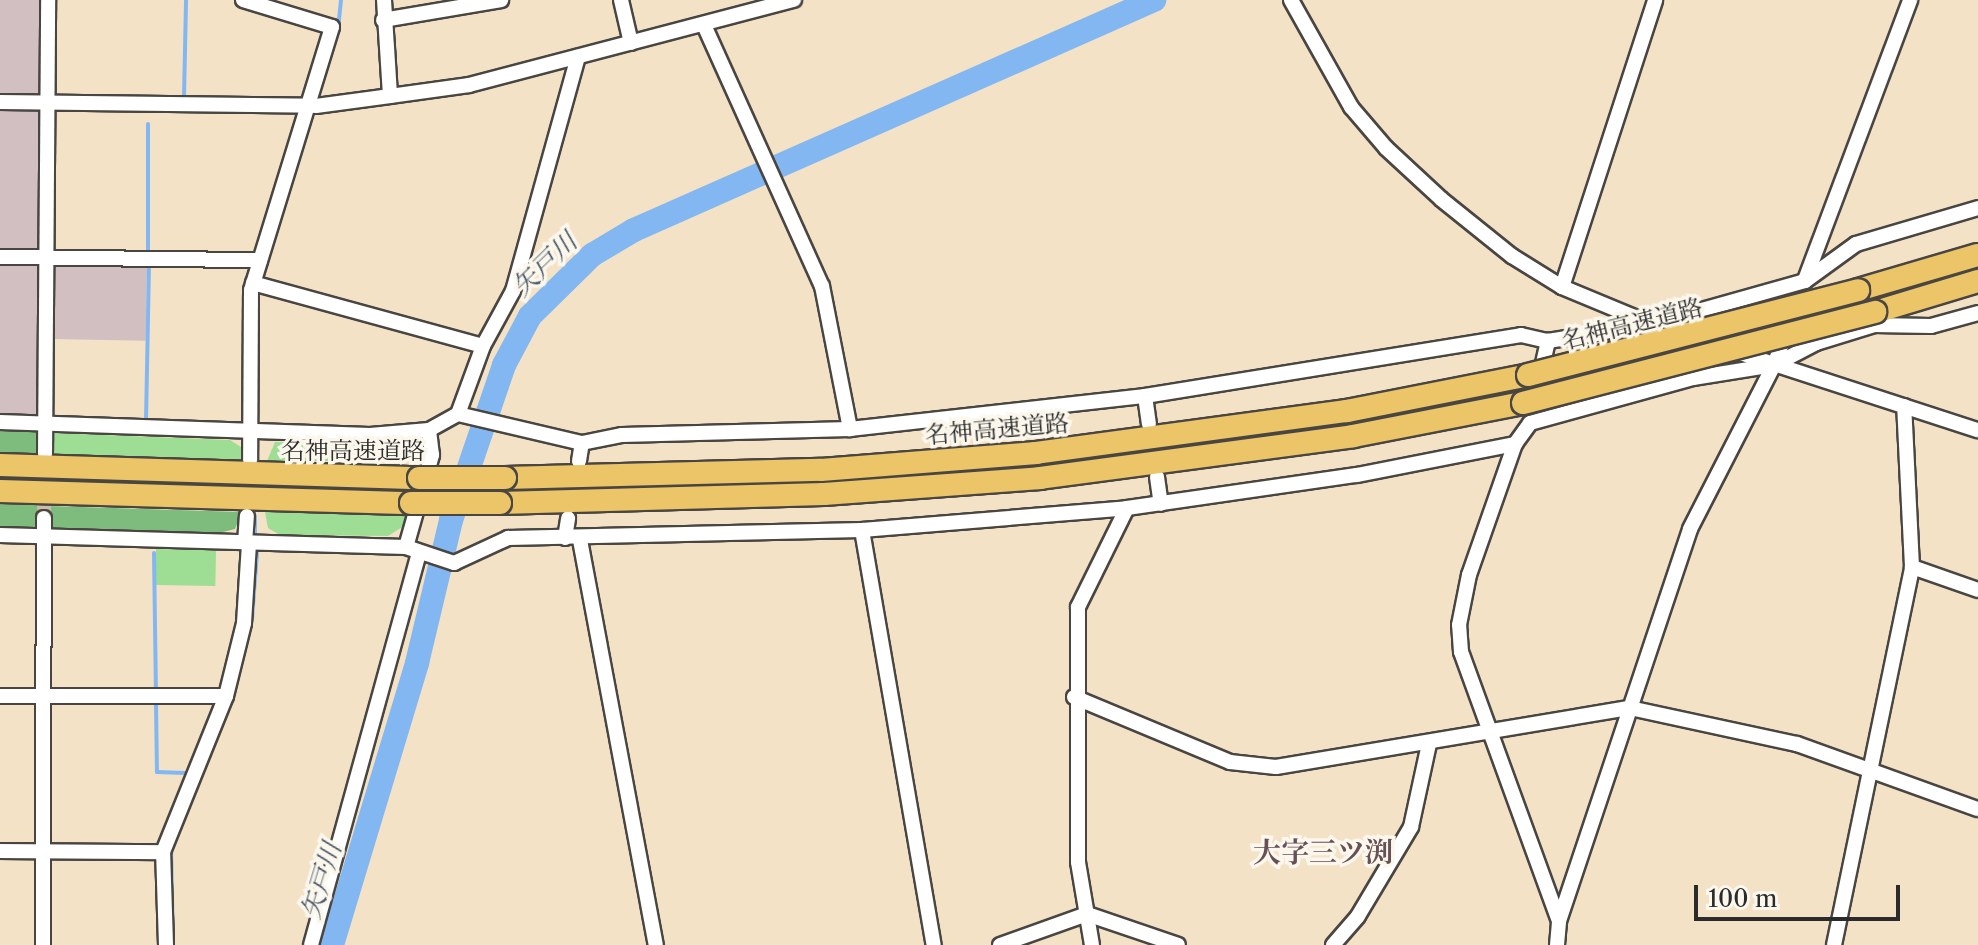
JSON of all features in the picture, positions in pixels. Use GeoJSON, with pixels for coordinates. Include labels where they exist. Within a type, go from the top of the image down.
{"type":"FeatureCollection","features":[{"type":"Feature","properties":{"kind":"highway","name":"名神高速道路"},"geometry":{"type":"LineString","coordinates":[[0,465],[505,478],[821,470],[1036,453],[1332,413],[1528,375],[1858,290],[1978,255]]}},
{"type":"Feature","properties":{"kind":"highway","name":"名神高速道路"},"geometry":{"type":"LineString","coordinates":[[0,491],[500,503],[824,494],[1040,478],[1526,413],[1978,281]]}},
{"type":"Feature","properties":{"kind":"street"},"geometry":{"type":"LineString","coordinates":[[45,454],[48,0]]}},
{"type":"Feature","properties":{"kind":"street"},"geometry":{"type":"LineString","coordinates":[[243,0],[332,27],[253,283],[250,460]]}},
{"type":"Feature","properties":{"kind":"street"},"geometry":{"type":"LineString","coordinates":[[384,0],[390,96]]}},
{"type":"Feature","properties":{"kind":"street"},"geometry":{"type":"LineString","coordinates":[[383,20],[501,0]]}},
{"type":"Feature","properties":{"kind":"street"},"geometry":{"type":"LineString","coordinates":[[621,0],[631,43]]}},
{"type":"Feature","properties":{"kind":"street"},"geometry":{"type":"LineString","coordinates":[[0,102],[308,106],[390,96],[469,85],[794,0]]}},
{"type":"Feature","properties":{"kind":"street"},"geometry":{"type":"LineString","coordinates":[[1291,0],[1351,107],[1386,148],[1512,256],[1562,287],[1652,324],[1978,430]]}},
{"type":"Feature","properties":{"kind":"street"},"geometry":{"type":"LineString","coordinates":[[1562,287],[1655,0]]}},
{"type":"Feature","properties":{"kind":"street"},"geometry":{"type":"LineString","coordinates":[[1557,945],[1559,921],[1690,529],[1774,365],[1910,0]]}},
{"type":"Feature","properties":{"kind":"street"},"geometry":{"type":"LineString","coordinates":[[704,25],[822,286],[850,429]]}},
{"type":"Feature","properties":{"kind":"street"},"geometry":{"type":"LineString","coordinates":[[461,415],[483,346],[513,291],[578,57]]}},
{"type":"Feature","properties":{"kind":"street"},"geometry":{"type":"LineString","coordinates":[[0,422],[252,434],[429,430],[461,415],[495,422],[535,436],[582,443],[622,435],[850,429],[1145,396],[1521,335],[1548,341],[1652,324],[1805,281],[1856,244],[1978,208]]}},
{"type":"Feature","properties":{"kind":"street"},"geometry":{"type":"LineString","coordinates":[[0,257],[260,260]]}},
{"type":"Feature","properties":{"kind":"street"},"geometry":{"type":"LineString","coordinates":[[253,283],[483,346]]}},
{"type":"Feature","properties":{"kind":"street"},"geometry":{"type":"LineString","coordinates":[[1526,413],[1693,378],[1774,365],[1816,343],[1874,325],[1931,326],[1978,313]]}},
{"type":"Feature","properties":{"kind":"street"},"geometry":{"type":"LineString","coordinates":[[1548,341],[1469,575],[1459,625],[1461,652],[1559,921]]}},
{"type":"Feature","properties":{"kind":"street"},"geometry":{"type":"LineString","coordinates":[[1145,396],[1149,424]]}},
{"type":"Feature","properties":{"kind":"street"},"geometry":{"type":"LineString","coordinates":[[1834,945],[1912,567],[1904,406]]}},
{"type":"Feature","properties":{"kind":"street"},"geometry":{"type":"LineString","coordinates":[[311,945],[416,551],[432,455],[429,430]]}},
{"type":"Feature","properties":{"kind":"street"},"geometry":{"type":"LineString","coordinates":[[579,461],[582,443]]}},
{"type":"Feature","properties":{"kind":"street"},"geometry":{"type":"LineString","coordinates":[[0,535],[416,551],[454,563],[508,538],[572,539],[862,530],[1127,508],[1357,475],[1515,444]]}},
{"type":"Feature","properties":{"kind":"street"},"geometry":{"type":"LineString","coordinates":[[1157,477],[1161,504]]}},
{"type":"Feature","properties":{"kind":"street"},"geometry":{"type":"LineString","coordinates":[[1092,945],[1078,862],[1074,697],[1078,607],[1127,508]]}},
{"type":"Feature","properties":{"kind":"street"},"geometry":{"type":"LineString","coordinates":[[166,945],[163,852],[226,696],[244,623],[247,516]]}},
{"type":"Feature","properties":{"kind":"street"},"geometry":{"type":"LineString","coordinates":[[43,945],[44,518]]}},
{"type":"Feature","properties":{"kind":"street"},"geometry":{"type":"LineString","coordinates":[[568,518],[656,945]]}},
{"type":"Feature","properties":{"kind":"street"},"geometry":{"type":"LineString","coordinates":[[862,530],[934,945]]}},
{"type":"Feature","properties":{"kind":"street"},"geometry":{"type":"LineString","coordinates":[[1912,567],[1978,590]]}},
{"type":"Feature","properties":{"kind":"street"},"geometry":{"type":"LineString","coordinates":[[0,696],[226,696]]}},
{"type":"Feature","properties":{"kind":"street"},"geometry":{"type":"LineString","coordinates":[[1074,697],[1230,762],[1276,767],[1429,744],[1490,727],[1630,708],[1797,744],[1978,809]]}},
{"type":"Feature","properties":{"kind":"street"},"geometry":{"type":"LineString","coordinates":[[1333,945],[1358,916],[1411,827],[1429,744]]}},
{"type":"Feature","properties":{"kind":"street"},"geometry":{"type":"LineString","coordinates":[[0,851],[163,852]]}},
{"type":"Feature","properties":{"kind":"street"},"geometry":{"type":"LineString","coordinates":[[1000,945],[1087,914],[1178,945]]}},
{"type":"Feature","properties":{"kind":"shaded area"},"geometry":{"type":"Polygon","coordinates":[[[0,0],[44,0],[44,98],[0,98],[0,0]]]}},
{"type":"Feature","properties":{"kind":"shaded area"},"geometry":{"type":"Polygon","coordinates":[[[0,108],[43,109],[40,252],[0,251],[0,108]]]}},
{"type":"Feature","properties":{"kind":"shaded area"},"geometry":{"type":"Polygon","coordinates":[[[0,262],[41,262],[39,412],[35,416],[0,414],[0,262]]]}},
{"type":"Feature","properties":{"kind":"shaded area"},"geometry":{"type":"Polygon","coordinates":[[[53,262],[147,264],[146,341],[52,339],[53,262]]]}},
{"type":"Feature","properties":{"kind":"green space"},"geometry":{"type":"Polygon","coordinates":[[[0,430],[38,432],[37,456],[0,454],[0,430]]]}},
{"type":"Feature","properties":{"kind":"green space"},"geometry":{"type":"Polygon","coordinates":[[[52,433],[230,440],[241,447],[243,461],[50,456],[52,433]]]}},
{"type":"Feature","properties":{"kind":"green space"},"geometry":{"type":"Polygon","coordinates":[[[275,442],[407,444],[417,448],[423,461],[267,461],[275,442]]]}},
{"type":"Feature","properties":{"kind":"green space"},"geometry":{"type":"Polygon","coordinates":[[[0,504],[39,505],[35,530],[0,529],[0,504]]]}},
{"type":"Feature","properties":{"kind":"green space"},"geometry":{"type":"Polygon","coordinates":[[[49,506],[242,512],[235,529],[215,534],[52,531],[49,506]]]}},
{"type":"Feature","properties":{"kind":"green space"},"geometry":{"type":"Polygon","coordinates":[[[265,512],[408,515],[404,526],[388,536],[280,535],[268,528],[265,512]]]}},
{"type":"Feature","properties":{"kind":"green space"},"geometry":{"type":"Polygon","coordinates":[[[156,549],[216,550],[215,586],[155,585],[156,549]]]}},
{"type":"Feature","properties":{"kind":"waterway"},"geometry":{"type":"LineString","coordinates":[[184,98],[186,0]]}},
{"type":"Feature","properties":{"kind":"waterway"},"geometry":{"type":"LineString","coordinates":[[338,29],[341,0]]}},
{"type":"Feature","properties":{"kind":"waterway","name":"矢戸川"},"geometry":{"type":"LineString","coordinates":[[332,945],[417,663],[451,520],[504,365],[530,316],[592,255],[634,230],[1154,0]]}},
{"type":"Feature","properties":{"kind":"waterway"},"geometry":{"type":"LineString","coordinates":[[148,124],[148,253]]}},
{"type":"Feature","properties":{"kind":"waterway"},"geometry":{"type":"LineString","coordinates":[[146,421],[149,265]]}},
{"type":"Feature","properties":{"kind":"waterway"},"geometry":{"type":"LineString","coordinates":[[255,516],[255,535]]}},
{"type":"Feature","properties":{"kind":"waterway"},"geometry":{"type":"LineString","coordinates":[[154,553],[156,692]]}},
{"type":"Feature","properties":{"kind":"waterway"},"geometry":{"type":"LineString","coordinates":[[237,680],[252,619],[257,553]]}},
{"type":"Feature","properties":{"kind":"waterway"},"geometry":{"type":"LineString","coordinates":[[156,703],[157,772],[192,773]]}},
{"type":"Feature","properties":{"kind":"waterway"},"geometry":{"type":"LineString","coordinates":[[171,848],[173,945]]}},
{"type":"Feature","properties":{"kind":"tunnel"},"geometry":{"type":"LineString","coordinates":[[44,518],[45,459]]}},
{"type":"Feature","properties":{"kind":"district","name":"大字三ツ渕"},"geometry":{"type":"Point","coordinates":[1323,852]}}]}
